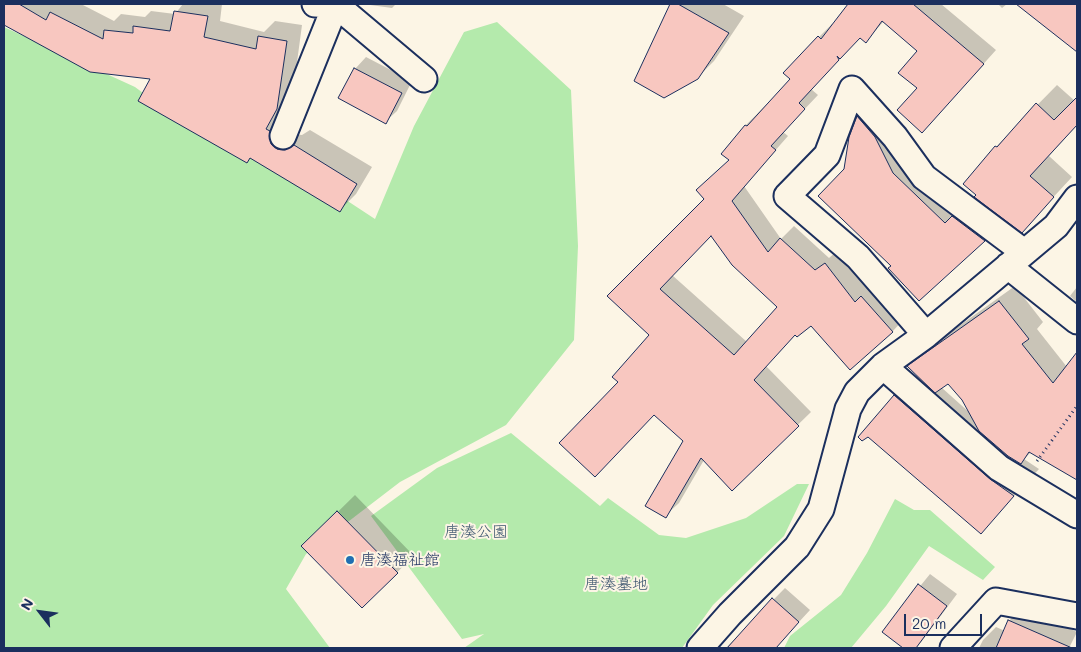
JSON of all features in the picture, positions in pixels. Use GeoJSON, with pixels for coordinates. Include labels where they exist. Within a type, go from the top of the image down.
{"type":"FeatureCollection","features":[{"type":"Feature","properties":{"kind":"street"},"geometry":{"type":"LineString","coordinates":[[283,136],[329,4],[424,79]]}},
{"type":"Feature","properties":{"kind":"street"},"geometry":{"type":"LineString","coordinates":[[926,335],[858,256],[787,196],[827,155],[852,89],[895,137],[924,177],[1016,259],[1077,321]]}},
{"type":"Feature","properties":{"kind":"street"},"geometry":{"type":"LineString","coordinates":[[700,648],[730,614],[797,547],[821,509],[848,409],[857,392],[883,366],[926,335],[1056,226],[1077,198]]}},
{"type":"Feature","properties":{"kind":"street"},"geometry":{"type":"LineString","coordinates":[[883,366],[999,468],[1077,515]]}},
{"type":"Feature","properties":{"kind":"street"},"geometry":{"type":"LineString","coordinates":[[953,648],[996,601],[1077,616]]}},
{"type":"Feature","properties":{"kind":"path"},"geometry":{"type":"LineString","coordinates":[[1023,483],[1077,406]]}},
{"type":"Feature","properties":{"kind":"green space"},"geometry":{"type":"Polygon","coordinates":[[[497,22],[571,90],[578,246],[574,340],[506,425],[400,482],[306,554],[286,589],[330,648],[4,648],[4,27],[135,87],[186,125],[270,150],[375,219],[414,126],[464,32],[497,22]]]}},
{"type":"Feature","properties":{"kind":"green space"},"geometry":{"type":"Polygon","coordinates":[[[511,433],[600,506],[608,498],[659,535],[686,538],[746,518],[797,484],[809,484],[784,536],[713,605],[682,648],[464,648],[484,634],[462,639],[371,516],[437,468],[511,433]]]}},
{"type":"Feature","properties":{"kind":"green space"},"geometry":{"type":"Polygon","coordinates":[[[895,499],[914,510],[930,510],[995,567],[983,580],[929,546],[886,606],[851,648],[784,648],[790,636],[841,595],[867,553],[895,499]]]}},
{"type":"Feature","properties":{"kind":"building"},"geometry":{"type":"Polygon","coordinates":[[[4,4],[19,4],[46,20],[50,12],[103,39],[104,30],[133,33],[133,26],[170,31],[174,11],[208,16],[204,37],[256,49],[258,36],[287,41],[277,109],[266,129],[270,131],[271,144],[277,149],[285,150],[294,145],[357,184],[340,212],[250,158],[247,163],[138,101],[150,79],[90,72],[4,25],[4,4]]]}},
{"type":"Feature","properties":{"kind":"building"},"geometry":{"type":"Polygon","coordinates":[[[670,4],[678,4],[729,33],[698,79],[664,98],[634,81],[670,4]]]}},
{"type":"Feature","properties":{"kind":"building"},"geometry":{"type":"Polygon","coordinates":[[[848,4],[913,4],[984,64],[922,133],[897,110],[917,88],[898,73],[917,51],[882,21],[866,43],[860,38],[840,59],[837,56],[839,60],[799,103],[805,109],[771,146],[776,150],[732,201],[768,252],[780,238],[815,270],[825,263],[855,302],[861,296],[893,332],[850,370],[811,326],[797,337],[795,335],[754,380],[799,426],[732,491],[701,458],[666,518],[645,506],[683,441],[654,415],[595,477],[559,443],[618,382],[612,377],[649,335],[607,296],[704,199],[696,190],[729,160],[721,154],[745,125],[747,126],[790,79],[783,73],[818,36],[821,39],[848,4]],[[711,236],[660,289],[734,355],[777,307],[732,265],[711,236]]]}},
{"type":"Feature","properties":{"kind":"building"},"geometry":{"type":"Polygon","coordinates":[[[1016,4],[1077,4],[1077,52],[1016,4]]]}},
{"type":"Feature","properties":{"kind":"building"},"geometry":{"type":"Polygon","coordinates":[[[354,68],[402,93],[386,124],[338,98],[354,68]]]}},
{"type":"Feature","properties":{"kind":"building"},"geometry":{"type":"Polygon","coordinates":[[[1077,97],[1077,125],[1030,176],[1054,197],[1022,233],[974,197],[976,195],[963,184],[995,146],[997,147],[1036,103],[1054,120],[1077,97]]]}},
{"type":"Feature","properties":{"kind":"building"},"geometry":{"type":"Polygon","coordinates":[[[857,116],[875,137],[893,173],[945,223],[952,216],[985,241],[919,301],[888,268],[891,266],[818,196],[844,169],[849,137],[857,116]]]}},
{"type":"Feature","properties":{"kind":"building"},"geometry":{"type":"Polygon","coordinates":[[[999,301],[1029,339],[1022,344],[1053,383],[1077,352],[1077,480],[1029,452],[1021,464],[1008,456],[979,431],[962,400],[948,384],[935,393],[907,366],[999,301]]]}},
{"type":"Feature","properties":{"kind":"building"},"geometry":{"type":"Polygon","coordinates":[[[894,395],[990,479],[1014,496],[981,534],[868,437],[862,441],[858,437],[894,395]]]}},
{"type":"Feature","properties":{"kind":"building","name":"唐湊福祉館"},"geometry":{"type":"Polygon","coordinates":[[[337,511],[398,573],[362,608],[301,546],[337,511]]]}},
{"type":"Feature","properties":{"kind":"building"},"geometry":{"type":"Polygon","coordinates":[[[918,584],[947,606],[916,648],[903,648],[882,632],[918,584]]]}},
{"type":"Feature","properties":{"kind":"building"},"geometry":{"type":"Polygon","coordinates":[[[772,598],[799,622],[776,648],[727,648],[772,598]]]}},
{"type":"Feature","properties":{"kind":"building"},"geometry":{"type":"Polygon","coordinates":[[[1008,620],[1072,648],[996,648],[1008,620]]]}},
{"type":"Feature","properties":{"kind":"place","name":"唐湊福祉館"},"geometry":{"type":"Point","coordinates":[350,560]}},
{"type":"Feature","properties":{"kind":"park label","name":"唐湊公園"},"geometry":{"type":"Point","coordinates":[476,532]}},
{"type":"Feature","properties":{"kind":"park label","name":"唐湊墓地"},"geometry":{"type":"Point","coordinates":[616,584]}}]}
